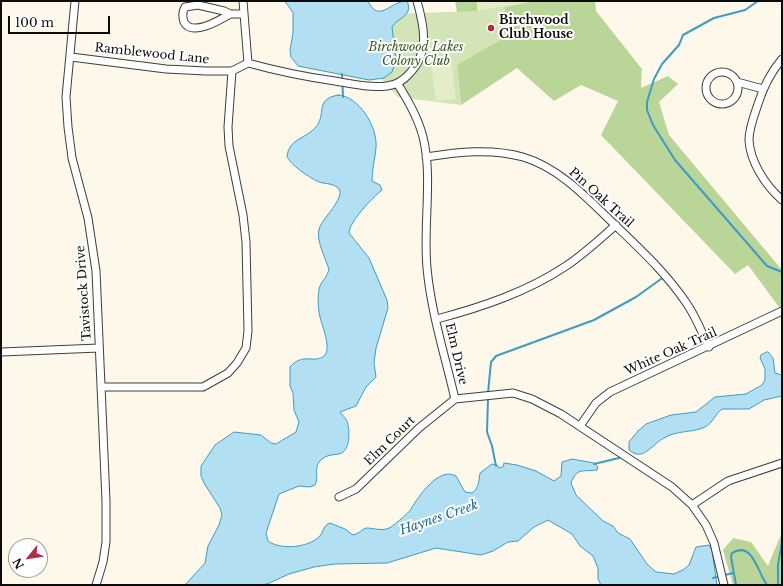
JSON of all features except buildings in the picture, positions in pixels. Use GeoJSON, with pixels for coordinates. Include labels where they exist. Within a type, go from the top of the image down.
{"type":"FeatureCollection","features":[{"type":"Feature","properties":{"kind":"street","name":"Tavistock Drive"},"geometry":{"type":"LineString","coordinates":[[75,1],[66,98],[72,158],[88,218],[94,251],[97,291],[106,542],[103,562],[96,585]]}},
{"type":"Feature","properties":{"kind":"street"},"geometry":{"type":"LineString","coordinates":[[244,1],[248,63]]}},
{"type":"Feature","properties":{"kind":"street"},"geometry":{"type":"LineString","coordinates":[[101,387],[203,387],[228,372],[241,358],[246,348],[248,331],[248,290],[246,242],[243,215],[229,146],[228,127],[232,71],[248,63],[276,70],[357,84],[381,86],[397,83],[413,70],[423,49],[424,26],[417,1]]}},
{"type":"Feature","properties":{"kind":"street"},"geometry":{"type":"LineString","coordinates":[[230,14],[204,27],[192,28],[185,24],[182,17],[182,12],[185,7],[191,5],[205,6],[230,14],[244,14]]}},
{"type":"Feature","properties":{"kind":"street","name":"Ramblewood Lane"},"geometry":{"type":"LineString","coordinates":[[71,57],[166,68],[212,72],[232,71]]}},
{"type":"Feature","properties":{"kind":"street"},"geometry":{"type":"LineString","coordinates":[[782,59],[763,90],[750,132],[750,150],[759,172],[767,184],[782,200]]}},
{"type":"Feature","properties":{"kind":"street"},"geometry":{"type":"LineString","coordinates":[[737,82],[737,94],[730,102],[719,105],[714,103],[707,95],[705,90],[707,80],[715,73],[725,72],[737,82],[763,90]]}},
{"type":"Feature","properties":{"kind":"street","name":"Elm Drive"},"geometry":{"type":"LineString","coordinates":[[397,83],[412,107],[424,139],[426,156],[425,218],[427,269],[455,399],[514,393],[542,403],[580,426],[672,487],[692,505],[710,534],[724,585]]}},
{"type":"Feature","properties":{"kind":"street","name":"Pin Oak Trail"},"geometry":{"type":"LineString","coordinates":[[426,156],[474,152],[503,154],[523,157],[556,172],[589,199],[646,255],[687,304],[710,347]]}},
{"type":"Feature","properties":{"kind":"street"},"geometry":{"type":"LineString","coordinates":[[437,319],[474,309],[528,288],[567,265],[616,226]]}},
{"type":"Feature","properties":{"kind":"street","name":"White Oak Trail"},"geometry":{"type":"LineString","coordinates":[[580,426],[596,402],[610,392],[710,347],[782,311]]}},
{"type":"Feature","properties":{"kind":"street"},"geometry":{"type":"LineString","coordinates":[[1,352],[99,348]]}},
{"type":"Feature","properties":{"kind":"street","name":"Elm Court"},"geometry":{"type":"LineString","coordinates":[[339,497],[356,489],[419,428],[455,399]]}},
{"type":"Feature","properties":{"kind":"street"},"geometry":{"type":"LineString","coordinates":[[692,505],[728,481],[782,463]]}},
{"type":"Feature","properties":{"kind":"green space"},"geometry":{"type":"Polygon","coordinates":[[[455,1],[477,1],[477,11],[457,12],[455,1]]]}},
{"type":"Feature","properties":{"kind":"green space","name":"Birchwood Lakes Colony Club"},"geometry":{"type":"Polygon","coordinates":[[[477,1],[534,1],[505,7],[510,64],[457,65],[461,105],[398,97],[369,66],[364,15],[477,11],[477,1]]]}},
{"type":"Feature","properties":{"kind":"green space"},"geometry":{"type":"Polygon","coordinates":[[[477,1],[534,1],[477,11],[477,1]]]}},
{"type":"Feature","properties":{"kind":"green space"},"geometry":{"type":"Polygon","coordinates":[[[534,1],[595,1],[596,11],[642,69],[641,88],[668,76],[678,84],[659,102],[669,135],[782,270],[782,311],[748,265],[735,274],[601,135],[618,101],[581,85],[554,101],[517,68],[461,105],[457,65],[506,37],[505,7],[534,1]]]}},
{"type":"Feature","properties":{"kind":"green space"},"geometry":{"type":"Polygon","coordinates":[[[451,60],[456,99],[436,101],[431,63],[451,60]]]}},
{"type":"Feature","properties":{"kind":"green space"},"geometry":{"type":"Polygon","coordinates":[[[782,532],[782,585],[733,585],[723,550],[733,538],[751,542],[768,566],[782,532]]]}},
{"type":"Feature","properties":{"kind":"water"},"geometry":{"type":"Polygon","coordinates":[[[285,1],[368,1],[372,8],[376,11],[381,11],[395,4],[407,1],[409,6],[407,13],[392,27],[396,60],[392,72],[384,78],[369,80],[298,66],[291,57],[290,50],[293,33],[293,13],[285,1]]]}},
{"type":"Feature","properties":{"kind":"water"},"geometry":{"type":"Polygon","coordinates":[[[338,95],[346,97],[360,107],[366,114],[374,131],[376,148],[372,181],[380,185],[382,190],[357,216],[350,228],[349,233],[369,258],[387,300],[388,308],[376,348],[374,363],[376,377],[366,387],[356,406],[340,412],[348,425],[349,440],[346,449],[339,454],[326,457],[319,462],[315,485],[310,487],[299,486],[279,494],[266,533],[268,541],[279,546],[286,547],[308,544],[319,537],[326,525],[330,523],[345,529],[353,535],[366,528],[382,530],[391,527],[408,513],[430,484],[443,475],[449,474],[456,476],[465,492],[472,493],[479,481],[480,473],[492,464],[497,465],[499,468],[503,467],[504,463],[517,465],[536,471],[554,481],[561,476],[562,462],[572,459],[594,463],[598,467],[597,470],[581,471],[576,474],[571,483],[576,495],[603,521],[613,526],[618,533],[630,539],[647,564],[656,572],[674,574],[683,570],[689,565],[696,547],[709,545],[712,550],[717,585],[601,585],[598,579],[598,568],[593,556],[580,546],[572,534],[548,520],[534,527],[518,541],[508,542],[493,551],[481,555],[436,548],[387,563],[334,564],[314,567],[289,574],[267,584],[185,585],[205,563],[208,546],[219,525],[222,515],[220,508],[201,476],[201,466],[215,445],[234,432],[261,435],[271,443],[276,444],[296,432],[299,422],[294,410],[293,393],[290,386],[290,367],[299,360],[320,358],[326,353],[327,343],[319,314],[318,297],[320,286],[329,270],[320,245],[318,234],[321,225],[339,198],[340,193],[337,187],[319,182],[305,174],[292,163],[287,156],[288,150],[291,146],[311,132],[319,123],[323,104],[326,100],[330,97],[338,95]]]}},
{"type":"Feature","properties":{"kind":"water"},"geometry":{"type":"Polygon","coordinates":[[[768,352],[773,358],[775,373],[782,375],[782,396],[764,400],[749,409],[722,409],[705,427],[669,435],[643,453],[634,453],[629,450],[629,442],[646,424],[671,415],[696,412],[715,397],[746,394],[762,385],[765,380],[765,369],[760,358],[761,355],[768,352]]]}},
{"type":"Feature","properties":{"kind":"waterway"},"geometry":{"type":"LineString","coordinates":[[758,1],[745,10],[714,18],[683,35],[679,45],[662,64],[654,79],[647,102],[647,110],[653,125],[675,160],[767,266],[782,272]]}},
{"type":"Feature","properties":{"kind":"waterway"},"geometry":{"type":"LineString","coordinates":[[342,74],[343,97]]}},
{"type":"Feature","properties":{"kind":"waterway"},"geometry":{"type":"LineString","coordinates":[[488,393],[491,362],[496,356],[594,320],[636,297],[661,279]]}},
{"type":"Feature","properties":{"kind":"waterway"},"geometry":{"type":"LineString","coordinates":[[488,398],[487,432],[492,446],[496,466]]}},
{"type":"Feature","properties":{"kind":"waterway"},"geometry":{"type":"LineString","coordinates":[[594,464],[623,457]]}},
{"type":"Feature","properties":{"kind":"waterway","name":"Haynes Creek"},"geometry":{"type":"LineString","coordinates":[[778,585],[778,565],[782,542]]}},
{"type":"Feature","properties":{"kind":"waterway"},"geometry":{"type":"LineString","coordinates":[[736,585],[731,557],[732,553],[739,550],[745,551],[750,555],[767,585]]}},
{"type":"Feature","properties":{"kind":"waterway","name":"Haynes Creek"},"geometry":{"type":"LineString","coordinates":[[713,578],[733,573]]}},
{"type":"Feature","properties":{"kind":"place","name":"Birchwood Club House"},"geometry":{"type":"Point","coordinates":[491,28]}}]}
